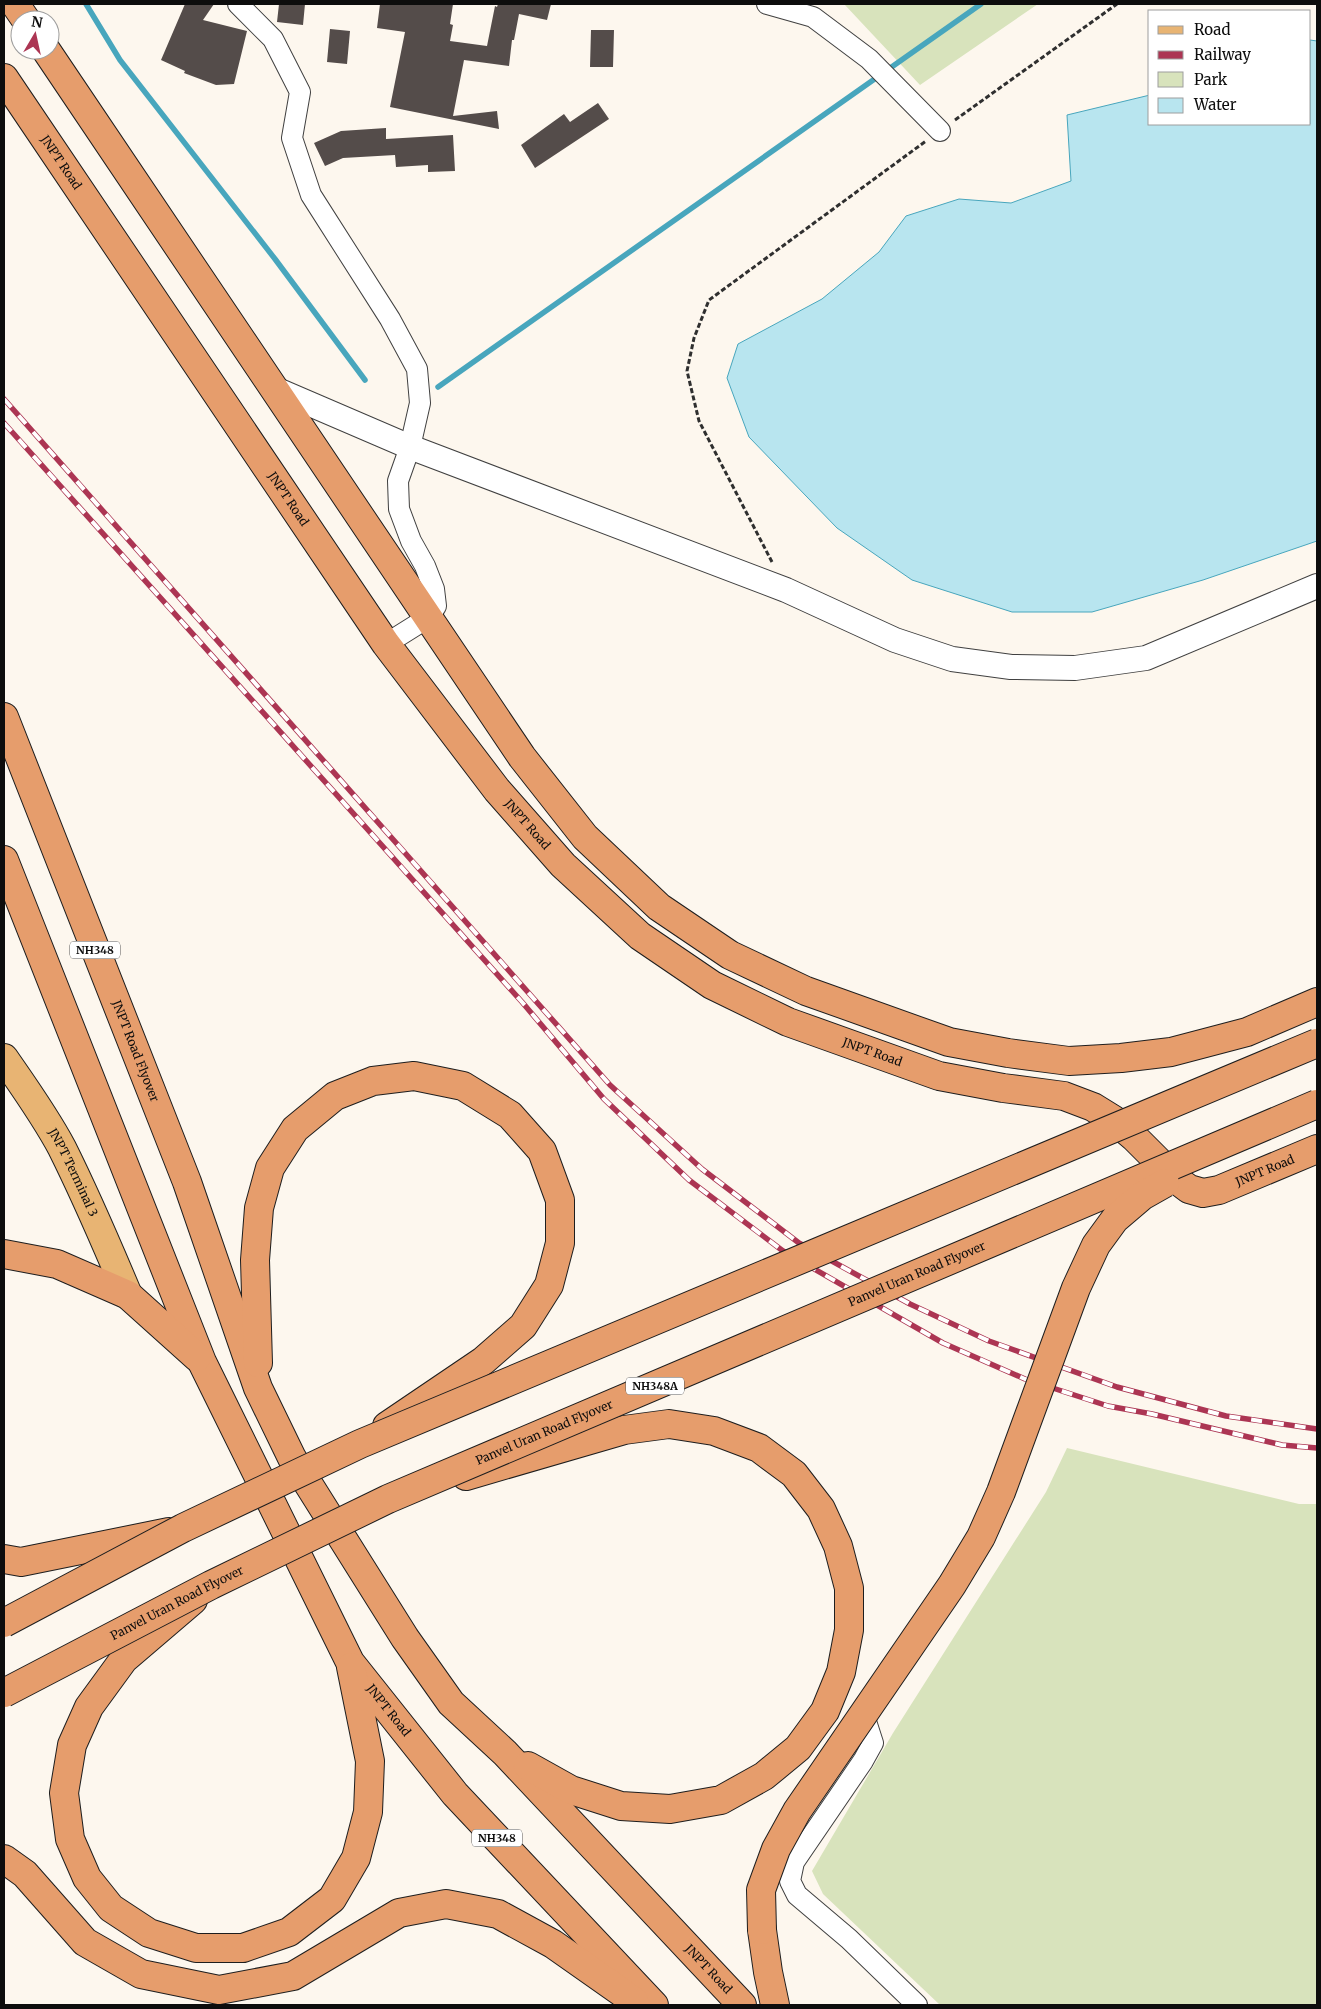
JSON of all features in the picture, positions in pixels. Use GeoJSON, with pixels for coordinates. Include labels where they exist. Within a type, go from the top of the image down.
{"type":"FeatureCollection","features":[{"type":"Feature","properties":{"kind":"highway"},"geometry":{"type":"LineString","coordinates":[[53,60],[522,757],[584,836],[659,907],[730,955],[806,991],[949,1042],[1008,1053],[1069,1061],[1121,1058],[1171,1052],[1247,1032],[1317,1002]]}},
{"type":"Feature","properties":{"kind":"highway","name":"JNPT Road"},"geometry":{"type":"LineString","coordinates":[[4,78],[386,644],[504,798],[563,865],[648,942],[712,985],[788,1022],[939,1076],[1003,1088],[1064,1096],[1093,1107],[1114,1120],[1134,1137],[1177,1180],[1189,1189],[1203,1193],[1219,1190],[1317,1149]]}},
{"type":"Feature","properties":{"kind":"highway","name":"JNPT Road Flyover"},"geometry":{"type":"LineString","coordinates":[[4,717],[187,1182],[258,1388]]}},
{"type":"Feature","properties":{"kind":"highway","name":"NH348"},"geometry":{"type":"LineString","coordinates":[[4,860],[202,1362]]}},
{"type":"Feature","properties":{"kind":"highway"},"geometry":{"type":"LineString","coordinates":[[4,1623],[183,1528],[360,1444],[1317,1042]]}},
{"type":"Feature","properties":{"kind":"highway"},"geometry":{"type":"LineString","coordinates":[[1064,1096],[1069,1061]]}},
{"type":"Feature","properties":{"kind":"highway"},"geometry":{"type":"LineString","coordinates":[[258,1388],[255,1260],[259,1208],[270,1168],[295,1129],[335,1096],[373,1081],[414,1076],[463,1086],[510,1114],[542,1151],[560,1200],[560,1243],[548,1286],[522,1326],[482,1361],[360,1444]]}},
{"type":"Feature","properties":{"kind":"highway","name":"Panvel Uran Road Flyover"},"geometry":{"type":"LineString","coordinates":[[4,1693],[211,1585],[388,1499],[1317,1104]]}},
{"type":"Feature","properties":{"kind":"highway"},"geometry":{"type":"LineString","coordinates":[[776,2005],[768,1972],[762,1930],[761,1890],[776,1849],[797,1811],[952,1585],[981,1538],[1001,1492],[1076,1288],[1096,1245],[1115,1219],[1142,1196],[1253,1131]]}},
{"type":"Feature","properties":{"kind":"highway"},"geometry":{"type":"LineString","coordinates":[[4,1254],[57,1264],[128,1295],[202,1362]]}},
{"type":"Feature","properties":{"kind":"highway","name":"JNPT Road"},"geometry":{"type":"LineString","coordinates":[[202,1362],[350,1662],[455,1794],[654,2005]]}},
{"type":"Feature","properties":{"kind":"highway","name":"JNPT Road"},"geometry":{"type":"LineString","coordinates":[[258,1388],[292,1458],[405,1638],[451,1703],[505,1753],[742,2005]]}},
{"type":"Feature","properties":{"kind":"highway"},"geometry":{"type":"LineString","coordinates":[[388,1499],[624,1430],[669,1424],[714,1431],[759,1448],[794,1474],[821,1509],[838,1546],[850,1588],[849,1630],[841,1672],[825,1711],[798,1748],[764,1776],[721,1800],[670,1809],[621,1806],[571,1790],[505,1753]]}},
{"type":"Feature","properties":{"kind":"highway"},"geometry":{"type":"LineString","coordinates":[[4,1559],[21,1562],[183,1528]]}},
{"type":"Feature","properties":{"kind":"highway"},"geometry":{"type":"LineString","coordinates":[[211,1585],[124,1659],[89,1707],[72,1745],[64,1793],[70,1839],[88,1878],[111,1908],[149,1934],[196,1948],[243,1948],[290,1932],[332,1900],[356,1858],[368,1812],[370,1760],[350,1662]]}},
{"type":"Feature","properties":{"kind":"highway"},"geometry":{"type":"LineString","coordinates":[[4,1859],[25,1874],[85,1942],[140,1974],[219,1990],[293,1976],[399,1913],[446,1904],[498,1914],[553,1944],[639,2005]]}},
{"type":"Feature","properties":{"kind":"main road","name":"JNPT Terminal 3"},"geometry":{"type":"LineString","coordinates":[[4,1058],[14,1081],[61,1147],[97,1221],[128,1295]]}},
{"type":"Feature","properties":{"kind":"main road"},"geometry":{"type":"LineString","coordinates":[[4,1614],[38,1604]]}},
{"type":"Feature","properties":{"kind":"main road"},"geometry":{"type":"LineString","coordinates":[[4,1707],[66,1660]]}},
{"type":"Feature","properties":{"kind":"street"},"geometry":{"type":"LineString","coordinates":[[238,4],[273,39],[300,92],[292,138],[311,195],[390,318],[417,370],[420,403],[410,447],[398,481],[399,509],[411,541],[425,566],[434,589],[436,606],[429,617],[386,644]]}},
{"type":"Feature","properties":{"kind":"street"},"geometry":{"type":"LineString","coordinates":[[767,4],[813,17],[883,73],[940,131]]}},
{"type":"Feature","properties":{"kind":"street"},"geometry":{"type":"LineString","coordinates":[[275,389],[410,447],[786,590],[895,640],[952,659],[1011,667],[1076,668],[1146,658],[1317,586]]}},
{"type":"Feature","properties":{"kind":"street"},"geometry":{"type":"LineString","coordinates":[[864,1715],[873,1743],[863,1761],[794,1862],[790,1881],[797,1895],[849,1939],[917,2005]]}},
{"type":"Feature","properties":{"kind":"path"},"geometry":{"type":"LineString","coordinates":[[786,590],[700,421],[687,371],[694,338],[709,300],[1117,4]]}},
{"type":"Feature","properties":{"kind":"green space"},"geometry":{"type":"Polygon","coordinates":[[[844,4],[1038,4],[920,85],[844,4]]]}},
{"type":"Feature","properties":{"kind":"green space"},"geometry":{"type":"Polygon","coordinates":[[[1067,1448],[1299,1504],[1317,1504],[1317,2005],[940,2005],[823,1894],[812,1871],[893,1733],[1046,1492],[1067,1448]]]}},
{"type":"Feature","properties":{"kind":"water"},"geometry":{"type":"Polygon","coordinates":[[[1311,40],[1317,41],[1317,541],[1203,580],[1092,612],[1012,612],[912,580],[837,528],[749,437],[727,378],[738,344],[822,299],[879,252],[906,216],[959,199],[1011,203],[1071,181],[1067,115],[1148,95],[1148,125],[1311,125],[1311,40]]]}},
{"type":"Feature","properties":{"kind":"building"},"geometry":{"type":"Polygon","coordinates":[[[185,4],[214,4],[203,20],[247,31],[234,84],[216,85],[184,73],[185,71],[161,60],[185,4]]]}},
{"type":"Feature","properties":{"kind":"building"},"geometry":{"type":"Polygon","coordinates":[[[279,4],[305,4],[303,25],[277,22],[279,4]]]}},
{"type":"Feature","properties":{"kind":"building"},"geometry":{"type":"Polygon","coordinates":[[[380,4],[453,4],[450,24],[453,25],[450,41],[487,46],[495,6],[497,7],[498,4],[551,4],[547,20],[519,14],[514,40],[512,40],[509,66],[464,60],[453,116],[497,111],[499,129],[390,107],[405,32],[377,28],[380,4]]]}},
{"type":"Feature","properties":{"kind":"building"},"geometry":{"type":"Polygon","coordinates":[[[330,29],[350,31],[347,64],[327,62],[330,29]]]}},
{"type":"Feature","properties":{"kind":"building"},"geometry":{"type":"Polygon","coordinates":[[[591,30],[614,30],[613,67],[590,67],[591,30]]]}},
{"type":"Feature","properties":{"kind":"building"},"geometry":{"type":"Polygon","coordinates":[[[598,103],[609,119],[535,168],[521,145],[564,114],[570,122],[598,103]]]}},
{"type":"Feature","properties":{"kind":"building"},"geometry":{"type":"Polygon","coordinates":[[[386,128],[386,139],[453,135],[455,171],[428,172],[428,165],[396,167],[395,155],[343,158],[325,166],[314,143],[341,131],[386,128]]]}},
{"type":"Feature","properties":{"kind":"waterway"},"geometry":{"type":"LineString","coordinates":[[86,4],[120,60],[275,259],[365,380]]}},
{"type":"Feature","properties":{"kind":"waterway"},"geometry":{"type":"LineString","coordinates":[[438,387],[981,4]]}},
{"type":"Feature","properties":{"kind":"railway"},"geometry":{"type":"LineString","coordinates":[[4,399],[610,1085],[702,1169],[799,1243],[910,1304],[989,1341],[1117,1387],[1226,1416],[1317,1429]]}},
{"type":"Feature","properties":{"kind":"railway"},"geometry":{"type":"LineString","coordinates":[[4,423],[522,1002],[604,1099],[689,1180],[783,1251],[943,1343],[1025,1379],[1108,1406],[1152,1414],[1282,1445],[1317,1448]]}}]}
